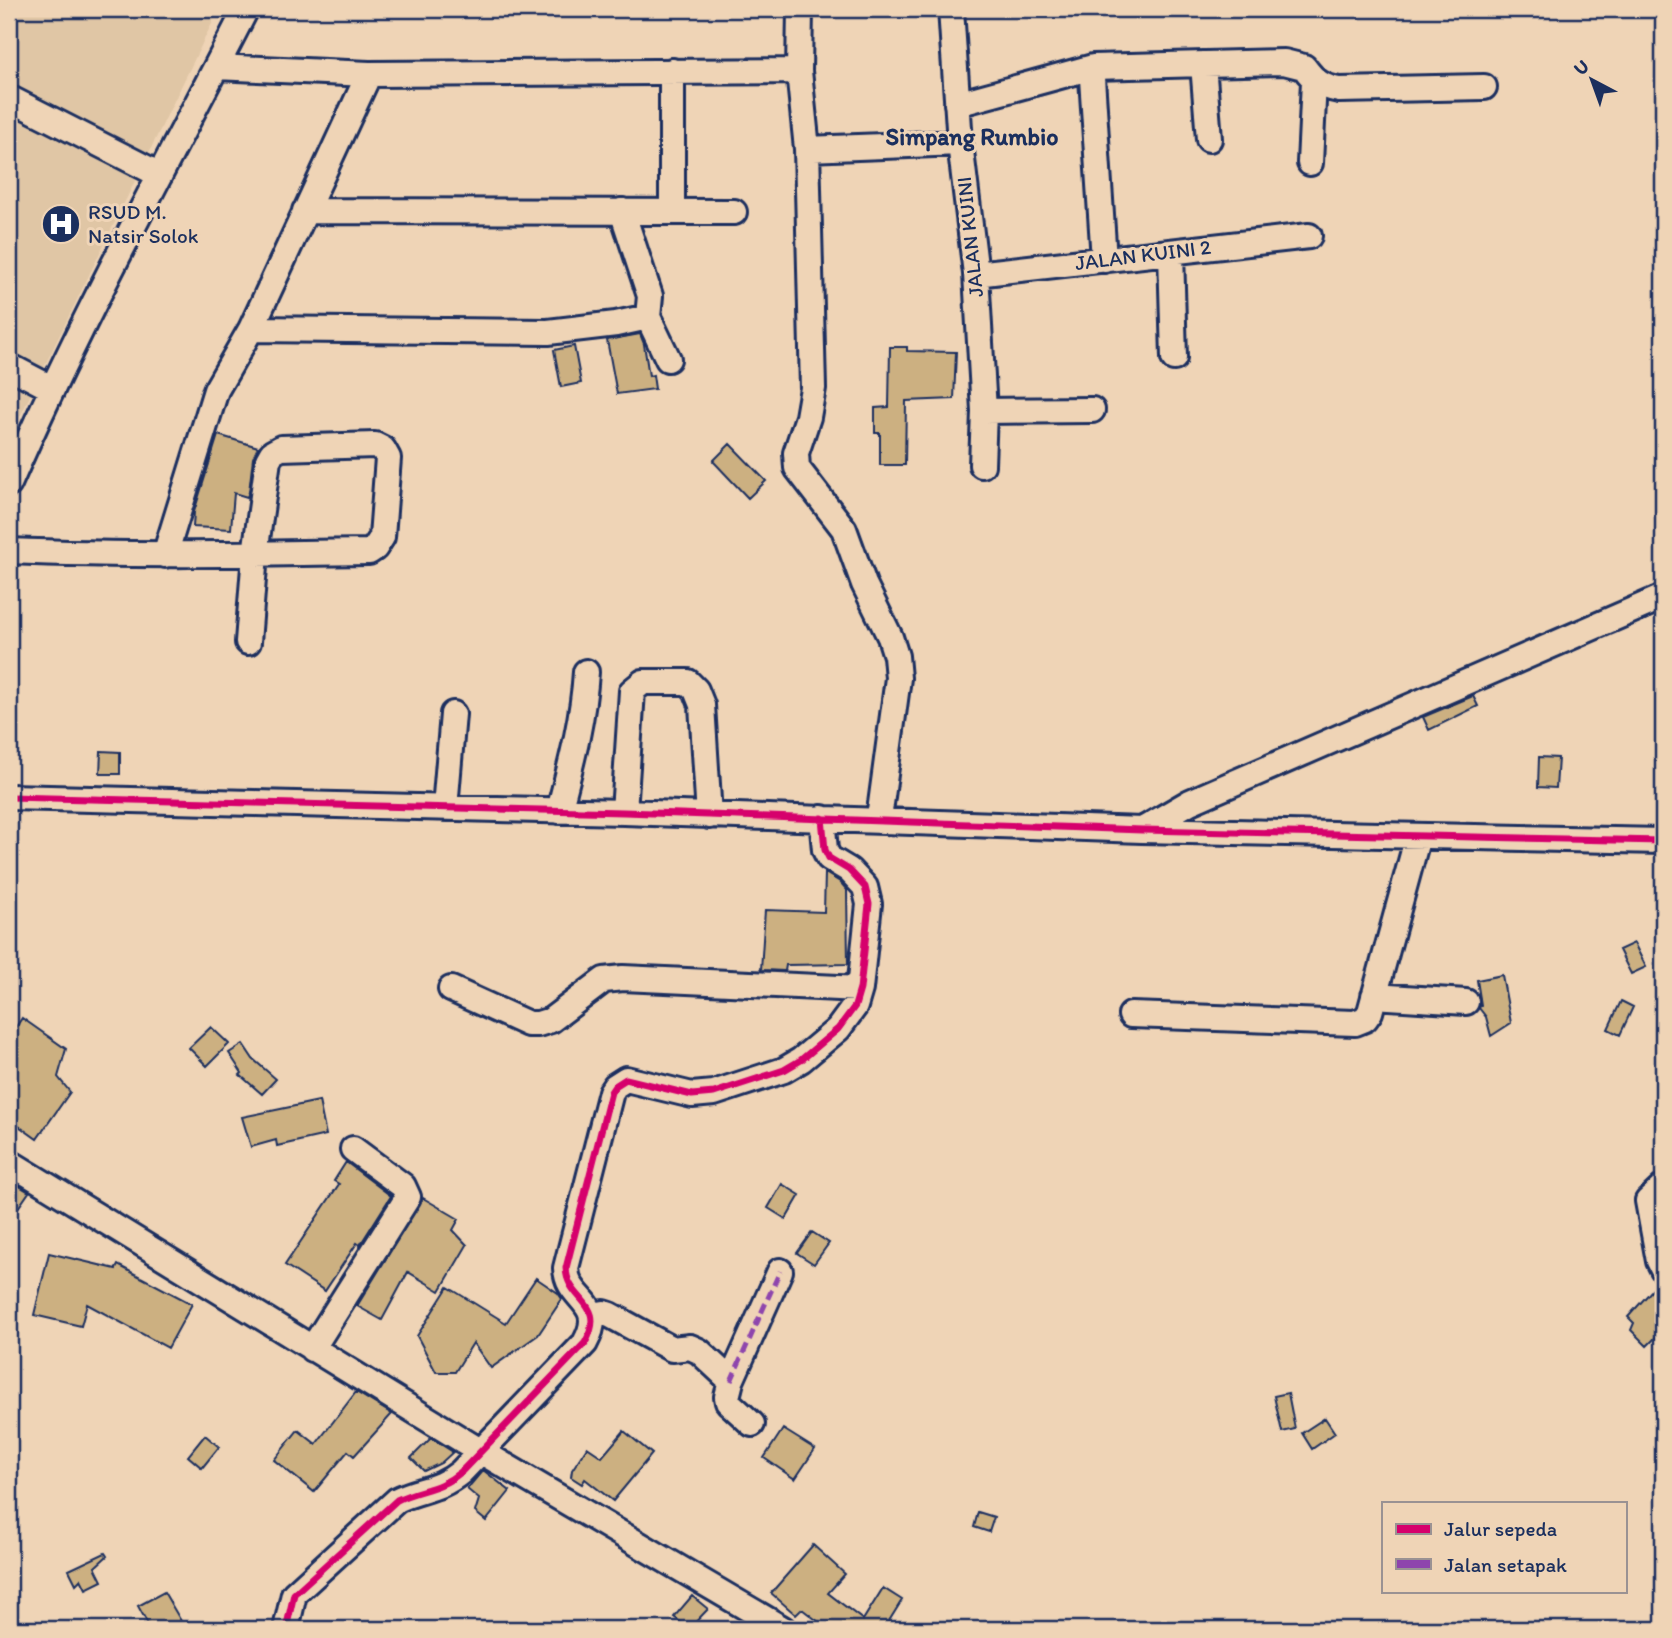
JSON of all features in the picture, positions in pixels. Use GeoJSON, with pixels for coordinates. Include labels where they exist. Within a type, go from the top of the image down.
{"type":"FeatureCollection","features":[{"type":"Feature","properties":{"kind":"street"},"geometry":{"type":"LineString","coordinates":[[9,484],[51,388],[198,97],[246,9]]}},
{"type":"Feature","properties":{"kind":"street"},"geometry":{"type":"LineString","coordinates":[[800,9],[799,71],[807,149],[813,388],[808,417],[795,460],[797,468],[844,529],[864,584],[897,656],[898,678],[879,819]]}},
{"type":"Feature","properties":{"kind":"street","name":"JALAN KUINI"},"geometry":{"type":"LineString","coordinates":[[951,9],[960,143],[976,274],[984,411],[982,466]]}},
{"type":"Feature","properties":{"kind":"street"},"geometry":{"type":"LineString","coordinates":[[957,104],[1093,67],[1284,62],[1304,67],[1314,81],[1327,88],[1339,90],[1485,87]]}},
{"type":"Feature","properties":{"kind":"street"},"geometry":{"type":"LineString","coordinates":[[1203,64],[1209,138]]}},
{"type":"Feature","properties":{"kind":"street"},"geometry":{"type":"LineString","coordinates":[[216,67],[369,74],[799,71]]}},
{"type":"Feature","properties":{"kind":"street"},"geometry":{"type":"LineString","coordinates":[[1093,67],[1091,78],[1104,260]]}},
{"type":"Feature","properties":{"kind":"street"},"geometry":{"type":"LineString","coordinates":[[672,71],[672,210]]}},
{"type":"Feature","properties":{"kind":"street"},"geometry":{"type":"LineString","coordinates":[[165,555],[216,390],[251,329],[369,74]]}},
{"type":"Feature","properties":{"kind":"street"},"geometry":{"type":"LineString","coordinates":[[1310,163],[1314,81]]}},
{"type":"Feature","properties":{"kind":"street"},"geometry":{"type":"LineString","coordinates":[[9,98],[160,174]]}},
{"type":"Feature","properties":{"kind":"street"},"geometry":{"type":"LineString","coordinates":[[807,149],[960,143]]}},
{"type":"Feature","properties":{"kind":"street"},"geometry":{"type":"LineString","coordinates":[[305,211],[734,212]]}},
{"type":"Feature","properties":{"kind":"street"},"geometry":{"type":"LineString","coordinates":[[622,211],[650,296],[648,317],[668,359]]}},
{"type":"Feature","properties":{"kind":"street","name":"JALAN KUINI 2"},"geometry":{"type":"LineString","coordinates":[[976,274],[1309,236]]}},
{"type":"Feature","properties":{"kind":"street"},"geometry":{"type":"LineString","coordinates":[[1171,252],[1174,358]]}},
{"type":"Feature","properties":{"kind":"street"},"geometry":{"type":"LineString","coordinates":[[251,329],[548,332],[616,324],[648,317]]}},
{"type":"Feature","properties":{"kind":"street"},"geometry":{"type":"LineString","coordinates":[[9,366],[51,388]]}},
{"type":"Feature","properties":{"kind":"street"},"geometry":{"type":"LineString","coordinates":[[984,411],[1092,410]]}},
{"type":"Feature","properties":{"kind":"street"},"geometry":{"type":"LineString","coordinates":[[9,551],[165,555],[256,554],[369,552],[382,537],[388,458],[383,449],[375,445],[281,448],[272,453],[268,460],[256,554],[248,642]]}},
{"type":"Feature","properties":{"kind":"street"},"geometry":{"type":"LineString","coordinates":[[1142,830],[1190,802],[1663,597]]}},
{"type":"Feature","properties":{"kind":"street"},"geometry":{"type":"LineString","coordinates":[[559,811],[584,708],[586,672]]}},
{"type":"Feature","properties":{"kind":"street"},"geometry":{"type":"LineString","coordinates":[[624,811],[632,691],[643,682],[688,682],[696,690],[702,705],[709,816]]}},
{"type":"Feature","properties":{"kind":"street"},"geometry":{"type":"LineString","coordinates":[[445,808],[453,714]]}},
{"type":"Feature","properties":{"kind":"street"},"geometry":{"type":"LineString","coordinates":[[9,797],[624,811],[1142,830],[1663,842]]}},
{"type":"Feature","properties":{"kind":"street"},"geometry":{"type":"LineString","coordinates":[[286,1629],[294,1594],[389,1506],[405,1496],[438,1488],[450,1481],[585,1343],[594,1323],[592,1315],[566,1275],[566,1268],[611,1092],[615,1086],[626,1079],[692,1095],[771,1076],[801,1060],[838,1029],[855,1006],[860,989],[868,895],[865,887],[849,870],[829,858],[825,850],[822,818]]}},
{"type":"Feature","properties":{"kind":"street"},"geometry":{"type":"LineString","coordinates":[[1131,1015],[1355,1023],[1365,1019],[1370,1012],[1418,836]]}},
{"type":"Feature","properties":{"kind":"street"},"geometry":{"type":"LineString","coordinates":[[451,989],[528,1024],[551,1020],[604,980],[623,978],[860,989]]}},
{"type":"Feature","properties":{"kind":"street"},"geometry":{"type":"LineString","coordinates":[[1374,996],[1466,1002]]}},
{"type":"Feature","properties":{"kind":"street"},"geometry":{"type":"LineString","coordinates":[[312,1349],[408,1197],[403,1186],[353,1149]]}},
{"type":"Feature","properties":{"kind":"street"},"geometry":{"type":"LineString","coordinates":[[9,1162],[480,1451],[783,1629]]}},
{"type":"Feature","properties":{"kind":"street"},"geometry":{"type":"LineString","coordinates":[[1663,1187],[1648,1201],[1658,1261],[1663,1269]]}},
{"type":"Feature","properties":{"kind":"street"},"geometry":{"type":"LineString","coordinates":[[752,1424],[728,1402],[727,1397],[731,1381],[780,1271]]}},
{"type":"Feature","properties":{"kind":"street"},"geometry":{"type":"LineString","coordinates":[[592,1315],[610,1315],[672,1349],[695,1349],[731,1381]]}},
{"type":"Feature","properties":{"kind":"shaded area","name":"RSUD M. Natsir Solok"},"geometry":{"type":"Polygon","coordinates":[[[9,9],[219,9],[9,439],[9,9]]]}},
{"type":"Feature","properties":{"kind":"building"},"geometry":{"type":"Polygon","coordinates":[[[640,334],[649,376],[653,375],[655,389],[617,394],[607,340],[640,334]]]}},
{"type":"Feature","properties":{"kind":"building"},"geometry":{"type":"Polygon","coordinates":[[[574,346],[581,383],[561,387],[554,350],[574,346]]]}},
{"type":"Feature","properties":{"kind":"building"},"geometry":{"type":"Polygon","coordinates":[[[890,347],[907,347],[907,351],[956,352],[954,399],[906,401],[905,465],[880,465],[880,433],[875,433],[875,408],[889,407],[890,347]]]}},
{"type":"Feature","properties":{"kind":"building"},"geometry":{"type":"Polygon","coordinates":[[[218,435],[258,447],[253,458],[249,492],[247,497],[234,493],[231,529],[193,527],[194,512],[218,435]]]}},
{"type":"Feature","properties":{"kind":"building"},"geometry":{"type":"Polygon","coordinates":[[[730,444],[766,481],[748,498],[713,461],[730,444]]]}},
{"type":"Feature","properties":{"kind":"building"},"geometry":{"type":"Polygon","coordinates":[[[1473,696],[1478,706],[1429,730],[1423,717],[1473,696]]]}},
{"type":"Feature","properties":{"kind":"building"},"geometry":{"type":"Polygon","coordinates":[[[101,751],[120,752],[120,774],[100,774],[101,751]]]}},
{"type":"Feature","properties":{"kind":"building"},"geometry":{"type":"Polygon","coordinates":[[[1539,757],[1558,758],[1556,788],[1538,787],[1539,757]]]}},
{"type":"Feature","properties":{"kind":"building"},"geometry":{"type":"Polygon","coordinates":[[[825,873],[847,890],[848,964],[786,965],[785,971],[761,970],[765,910],[824,912],[825,873]]]}},
{"type":"Feature","properties":{"kind":"building"},"geometry":{"type":"Polygon","coordinates":[[[1634,943],[1646,967],[1631,974],[1619,950],[1634,943]]]}},
{"type":"Feature","properties":{"kind":"building"},"geometry":{"type":"Polygon","coordinates":[[[1502,975],[1511,1023],[1491,1036],[1486,1017],[1479,1008],[1481,1005],[1477,980],[1502,975]]]}},
{"type":"Feature","properties":{"kind":"building"},"geometry":{"type":"Polygon","coordinates":[[[1621,1001],[1633,1007],[1620,1035],[1608,1029],[1621,1001]]]}},
{"type":"Feature","properties":{"kind":"building"},"geometry":{"type":"Polygon","coordinates":[[[22,1018],[66,1049],[58,1077],[70,1092],[37,1139],[9,1119],[9,1037],[22,1018]]]}},
{"type":"Feature","properties":{"kind":"building"},"geometry":{"type":"Polygon","coordinates":[[[211,1027],[229,1044],[207,1066],[189,1048],[211,1027]]]}},
{"type":"Feature","properties":{"kind":"building"},"geometry":{"type":"Polygon","coordinates":[[[243,1044],[253,1059],[276,1079],[262,1094],[240,1075],[242,1073],[229,1053],[243,1044]]]}},
{"type":"Feature","properties":{"kind":"building"},"geometry":{"type":"Polygon","coordinates":[[[319,1101],[326,1135],[277,1146],[276,1140],[251,1147],[242,1117],[319,1101]]]}},
{"type":"Feature","properties":{"kind":"building"},"geometry":{"type":"Polygon","coordinates":[[[346,1162],[391,1196],[360,1245],[357,1243],[325,1291],[285,1265],[339,1184],[334,1181],[346,1162]]]}},
{"type":"Feature","properties":{"kind":"building"},"geometry":{"type":"Polygon","coordinates":[[[11,1181],[29,1192],[9,1221],[9,1185],[11,1181]]]}},
{"type":"Feature","properties":{"kind":"building"},"geometry":{"type":"Polygon","coordinates":[[[782,1184],[800,1195],[786,1219],[768,1208],[782,1184]]]}},
{"type":"Feature","properties":{"kind":"building"},"geometry":{"type":"Polygon","coordinates":[[[423,1198],[459,1219],[453,1230],[467,1245],[440,1291],[408,1272],[382,1320],[357,1306],[423,1198]]]}},
{"type":"Feature","properties":{"kind":"building"},"geometry":{"type":"Polygon","coordinates":[[[812,1232],[829,1243],[814,1264],[797,1253],[812,1232]]]}},
{"type":"Feature","properties":{"kind":"building"},"geometry":{"type":"Polygon","coordinates":[[[49,1253],[116,1269],[118,1265],[192,1304],[168,1348],[87,1304],[81,1326],[34,1315],[49,1253]]]}},
{"type":"Feature","properties":{"kind":"building"},"geometry":{"type":"Polygon","coordinates":[[[536,1278],[558,1293],[562,1299],[538,1335],[491,1368],[473,1343],[455,1372],[436,1372],[417,1336],[448,1287],[506,1323],[536,1278]]]}},
{"type":"Feature","properties":{"kind":"building"},"geometry":{"type":"Polygon","coordinates":[[[1653,1289],[1663,1299],[1663,1330],[1647,1346],[1631,1330],[1634,1323],[1628,1317],[1653,1289]]]}},
{"type":"Feature","properties":{"kind":"building"},"geometry":{"type":"Polygon","coordinates":[[[356,1392],[392,1414],[354,1456],[348,1451],[314,1492],[274,1460],[298,1430],[316,1444],[356,1392]]]}},
{"type":"Feature","properties":{"kind":"building"},"geometry":{"type":"Polygon","coordinates":[[[1288,1393],[1295,1429],[1282,1432],[1274,1396],[1288,1393]]]}},
{"type":"Feature","properties":{"kind":"building"},"geometry":{"type":"Polygon","coordinates":[[[1325,1418],[1335,1433],[1312,1449],[1302,1433],[1325,1418]]]}},
{"type":"Feature","properties":{"kind":"building"},"geometry":{"type":"Polygon","coordinates":[[[783,1429],[815,1449],[795,1479],[764,1458],[783,1429]]]}},
{"type":"Feature","properties":{"kind":"building"},"geometry":{"type":"Polygon","coordinates":[[[624,1431],[652,1454],[613,1501],[585,1479],[582,1484],[571,1477],[572,1470],[587,1447],[602,1457],[624,1431]]]}},
{"type":"Feature","properties":{"kind":"building"},"geometry":{"type":"Polygon","coordinates":[[[205,1435],[219,1447],[202,1468],[188,1456],[205,1435]]]}},
{"type":"Feature","properties":{"kind":"building"},"geometry":{"type":"Polygon","coordinates":[[[431,1438],[453,1452],[441,1463],[424,1471],[411,1458],[431,1438]]]}},
{"type":"Feature","properties":{"kind":"building"},"geometry":{"type":"Polygon","coordinates":[[[483,1470],[510,1491],[486,1521],[475,1512],[479,1499],[467,1489],[483,1470]]]}},
{"type":"Feature","properties":{"kind":"building"},"geometry":{"type":"Polygon","coordinates":[[[978,1512],[994,1517],[989,1532],[974,1527],[978,1512]]]}},
{"type":"Feature","properties":{"kind":"building"},"geometry":{"type":"Polygon","coordinates":[[[813,1545],[845,1574],[828,1593],[863,1620],[883,1588],[902,1600],[884,1629],[828,1629],[802,1609],[796,1615],[771,1593],[813,1545]]]}},
{"type":"Feature","properties":{"kind":"building"},"geometry":{"type":"Polygon","coordinates":[[[105,1553],[107,1556],[95,1567],[102,1581],[86,1589],[81,1579],[76,1584],[69,1570],[105,1553]]]}},
{"type":"Feature","properties":{"kind":"building"},"geometry":{"type":"Polygon","coordinates":[[[164,1592],[181,1621],[166,1629],[158,1629],[155,1624],[149,1626],[138,1606],[164,1592]]]}},
{"type":"Feature","properties":{"kind":"building"},"geometry":{"type":"Polygon","coordinates":[[[692,1596],[708,1609],[689,1629],[674,1617],[692,1596]]]}},
{"type":"Feature","properties":{"kind":"marked path"},"geometry":{"type":"LineString","coordinates":[[731,1381],[780,1271]]}},
{"type":"Feature","properties":{"kind":"cycle path"},"geometry":{"type":"LineString","coordinates":[[9,797],[624,812],[1142,830],[1663,841]]}},
{"type":"Feature","properties":{"kind":"cycle path"},"geometry":{"type":"LineString","coordinates":[[286,1629],[294,1594],[397,1500],[437,1486],[461,1472],[585,1343],[592,1318],[568,1279],[566,1268],[611,1092],[615,1086],[626,1079],[692,1095],[714,1093],[784,1070],[801,1060],[838,1029],[855,1006],[860,989],[869,904],[865,887],[849,870],[829,858],[825,850],[822,818]]}},
{"type":"Feature","properties":{"kind":"place","name":"RSUD M. Natsir Solok"},"geometry":{"type":"Point","coordinates":[61,224]}},
{"type":"Feature","properties":{"kind":"district","name":"Simpang Rumbio"},"geometry":{"type":"Point","coordinates":[972,137]}}]}
